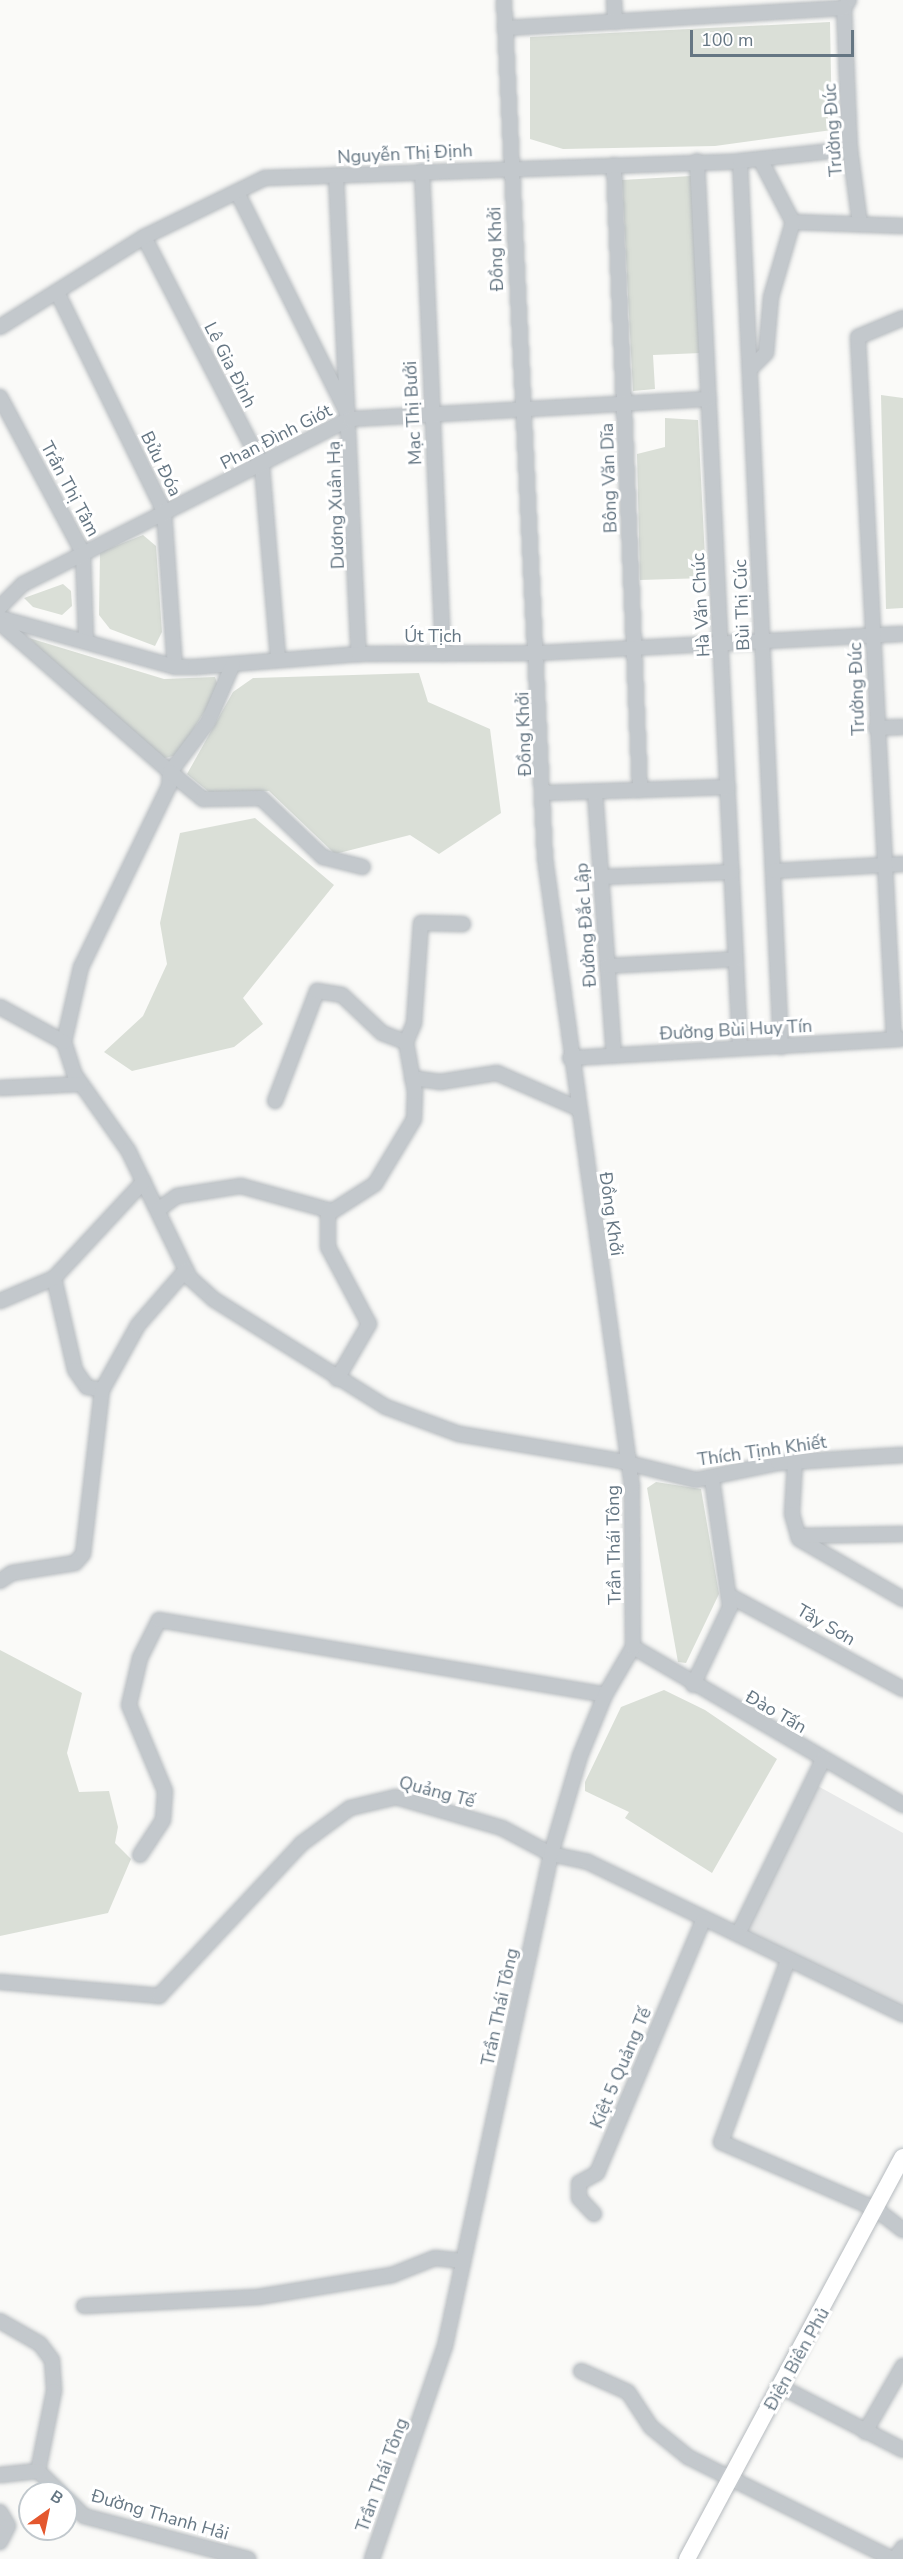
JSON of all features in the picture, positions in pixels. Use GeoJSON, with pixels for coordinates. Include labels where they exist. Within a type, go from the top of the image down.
{"type":"FeatureCollection","features":[{"type":"Feature","properties":{"kind":"main road","name":"Điện Biên Phủ"},"geometry":{"type":"LineString","coordinates":[[687,2559],[903,2157]]}},
{"type":"Feature","properties":{"kind":"street","name":"Đồng Khởi"},"geometry":{"type":"LineString","coordinates":[[504,0],[520,409],[539,653],[545,858],[570,1058],[628,1463]]}},
{"type":"Feature","properties":{"kind":"street"},"geometry":{"type":"LineString","coordinates":[[614,0],[615,22]]}},
{"type":"Feature","properties":{"kind":"street"},"geometry":{"type":"LineString","coordinates":[[505,28],[615,22],[738,6],[847,4]]}},
{"type":"Feature","properties":{"kind":"street","name":"Trường Đúc"},"geometry":{"type":"LineString","coordinates":[[847,4],[850,149],[860,224]]}},
{"type":"Feature","properties":{"kind":"street","name":"Nguyễn Thị Định"},"geometry":{"type":"LineString","coordinates":[[0,327],[144,237],[265,178],[512,166],[740,161],[850,149]]}},
{"type":"Feature","properties":{"kind":"street"},"geometry":{"type":"LineString","coordinates":[[750,369],[766,353],[771,297],[793,222],[760,159]]}},
{"type":"Feature","properties":{"kind":"street","name":"Hà Văn Chúc"},"geometry":{"type":"LineString","coordinates":[[697,161],[740,1046]]}},
{"type":"Feature","properties":{"kind":"street","name":"Bùi Thị Cúc"},"geometry":{"type":"LineString","coordinates":[[740,161],[781,1047]]}},
{"type":"Feature","properties":{"kind":"street","name":"Bông Văn Dĩa"},"geometry":{"type":"LineString","coordinates":[[614,165],[640,790]]}},
{"type":"Feature","properties":{"kind":"street","name":"Mạc Thị Bưởi"},"geometry":{"type":"LineString","coordinates":[[422,171],[431,414],[444,654]]}},
{"type":"Feature","properties":{"kind":"street","name":"Dương Xuân Hạ"},"geometry":{"type":"LineString","coordinates":[[336,175],[350,419],[359,654]]}},
{"type":"Feature","properties":{"kind":"street"},"geometry":{"type":"LineString","coordinates":[[237,192],[350,419]]}},
{"type":"Feature","properties":{"kind":"street"},"geometry":{"type":"LineString","coordinates":[[793,222],[903,226]]}},
{"type":"Feature","properties":{"kind":"street","name":"Lê Gia Đỉnh"},"geometry":{"type":"LineString","coordinates":[[144,237],[262,466],[278,658]]}},
{"type":"Feature","properties":{"kind":"street","name":"Bửu Đóa"},"geometry":{"type":"LineString","coordinates":[[57,292],[164,511],[175,667]]}},
{"type":"Feature","properties":{"kind":"street","name":"Trường Đúc"},"geometry":{"type":"LineString","coordinates":[[898,1039],[882,865],[858,336],[903,318]]}},
{"type":"Feature","properties":{"kind":"street","name":"Trần Thị Tâm"},"geometry":{"type":"LineString","coordinates":[[0,397],[83,553],[86,640]]}},
{"type":"Feature","properties":{"kind":"street","name":"Phan Đình Giót"},"geometry":{"type":"LineString","coordinates":[[0,607],[23,584],[164,511],[262,466],[350,419],[708,399]]}},
{"type":"Feature","properties":{"kind":"street"},"geometry":{"type":"LineString","coordinates":[[0,620],[203,799],[261,798],[323,857],[363,867]]}},
{"type":"Feature","properties":{"kind":"street","name":"Út Tịch"},"geometry":{"type":"LineString","coordinates":[[0,620],[86,640],[175,667],[359,654],[539,653],[903,634]]}},
{"type":"Feature","properties":{"kind":"street"},"geometry":{"type":"LineString","coordinates":[[0,1007],[64,1042],[81,967],[169,786],[170,772],[208,722],[233,664]]}},
{"type":"Feature","properties":{"kind":"street"},"geometry":{"type":"LineString","coordinates":[[876,728],[903,727]]}},
{"type":"Feature","properties":{"kind":"street"},"geometry":{"type":"LineString","coordinates":[[544,793],[728,788]]}},
{"type":"Feature","properties":{"kind":"street","name":"Đường Đắc Lập"},"geometry":{"type":"LineString","coordinates":[[595,792],[614,1055]]}},
{"type":"Feature","properties":{"kind":"street"},"geometry":{"type":"LineString","coordinates":[[774,871],[903,864]]}},
{"type":"Feature","properties":{"kind":"street"},"geometry":{"type":"LineString","coordinates":[[601,877],[732,872]]}},
{"type":"Feature","properties":{"kind":"street"},"geometry":{"type":"LineString","coordinates":[[159,1209],[177,1196],[241,1186],[332,1211],[375,1184],[389,1168],[414,1119],[412,1078],[406,1042],[414,1023],[421,923],[463,924]]}},
{"type":"Feature","properties":{"kind":"street"},"geometry":{"type":"LineString","coordinates":[[607,966],[736,959]]}},
{"type":"Feature","properties":{"kind":"street"},"geometry":{"type":"LineString","coordinates":[[275,1101],[317,991],[342,996],[382,1033],[406,1042]]}},
{"type":"Feature","properties":{"kind":"street","name":"Đường Bùi Huy Tín"},"geometry":{"type":"LineString","coordinates":[[570,1058],[740,1046],[781,1047],[898,1039]]}},
{"type":"Feature","properties":{"kind":"street","name":"Thích Tịnh Khiết"},"geometry":{"type":"LineString","coordinates":[[64,1042],[81,1084],[144,1181],[159,1209],[186,1270],[213,1299],[337,1379],[386,1407],[459,1434],[712,1479],[795,1462],[903,1455]]}},
{"type":"Feature","properties":{"kind":"street"},"geometry":{"type":"LineString","coordinates":[[412,1078],[440,1082],[497,1073],[577,1108]]}},
{"type":"Feature","properties":{"kind":"street"},"geometry":{"type":"LineString","coordinates":[[0,1088],[81,1084]]}},
{"type":"Feature","properties":{"kind":"street"},"geometry":{"type":"LineString","coordinates":[[0,1301],[54,1278],[144,1181]]}},
{"type":"Feature","properties":{"kind":"street"},"geometry":{"type":"LineString","coordinates":[[332,1211],[328,1247],[369,1324],[337,1379]]}},
{"type":"Feature","properties":{"kind":"street"},"geometry":{"type":"LineString","coordinates":[[0,1581],[12,1573],[75,1563],[83,1554],[102,1390],[138,1325],[186,1270]]}},
{"type":"Feature","properties":{"kind":"street"},"geometry":{"type":"LineString","coordinates":[[54,1278],[75,1370],[87,1387],[102,1390]]}},
{"type":"Feature","properties":{"kind":"street"},"geometry":{"type":"LineString","coordinates":[[795,1462],[792,1514],[798,1536],[903,1599]]}},
{"type":"Feature","properties":{"kind":"street","name":"Trần Thái Tông"},"geometry":{"type":"LineString","coordinates":[[372,2559],[445,2346],[551,1854],[605,1695],[633,1647],[635,1558],[628,1463]]}},
{"type":"Feature","properties":{"kind":"street"},"geometry":{"type":"LineString","coordinates":[[693,1684],[729,1612],[730,1596],[712,1479]]}},
{"type":"Feature","properties":{"kind":"street"},"geometry":{"type":"LineString","coordinates":[[798,1536],[903,1534]]}},
{"type":"Feature","properties":{"kind":"street","name":"Tây Sơn"},"geometry":{"type":"LineString","coordinates":[[730,1596],[903,1689]]}},
{"type":"Feature","properties":{"kind":"street"},"geometry":{"type":"LineString","coordinates":[[140,1855],[163,1820],[165,1791],[129,1705],[140,1658],[159,1620],[605,1695]]}},
{"type":"Feature","properties":{"kind":"street","name":"Đào Tấn"},"geometry":{"type":"LineString","coordinates":[[633,1647],[823,1760],[901,1799]]}},
{"type":"Feature","properties":{"kind":"street"},"geometry":{"type":"LineString","coordinates":[[738,1934],[823,1760]]}},
{"type":"Feature","properties":{"kind":"street","name":"Quảng Tế"},"geometry":{"type":"LineString","coordinates":[[0,1982],[159,1996],[301,1844],[350,1808],[378,1797],[396,1797],[502,1828],[551,1854],[633,1882],[703,1921],[738,1934],[903,2014]]}},
{"type":"Feature","properties":{"kind":"street","name":"Kiệt 5 Quảng Tế"},"geometry":{"type":"LineString","coordinates":[[594,2214],[579,2198],[579,2182],[597,2173],[703,1921]]}},
{"type":"Feature","properties":{"kind":"street"},"geometry":{"type":"LineString","coordinates":[[788,1960],[721,2142],[876,2209],[903,2230]]}},
{"type":"Feature","properties":{"kind":"street"},"geometry":{"type":"LineString","coordinates":[[84,2306],[258,2297],[392,2275],[435,2258],[464,2260]]}},
{"type":"Feature","properties":{"kind":"street"},"geometry":{"type":"LineString","coordinates":[[0,2321],[40,2344],[52,2360],[56,2379],[38,2471]]}},
{"type":"Feature","properties":{"kind":"street"},"geometry":{"type":"LineString","coordinates":[[865,2432],[903,2366]]}},
{"type":"Feature","properties":{"kind":"street"},"geometry":{"type":"LineString","coordinates":[[581,2371],[628,2392],[651,2427],[673,2446],[731,2478],[894,2559],[903,2547]]}},
{"type":"Feature","properties":{"kind":"street"},"geometry":{"type":"LineString","coordinates":[[781,2387],[903,2450]]}},
{"type":"Feature","properties":{"kind":"street"},"geometry":{"type":"LineString","coordinates":[[0,2475],[38,2471],[48,2481]]}},
{"type":"Feature","properties":{"kind":"street","name":"Đường Thanh Hải"},"geometry":{"type":"LineString","coordinates":[[78,2510],[84,2516],[248,2559]]}},
{"type":"Feature","properties":{"kind":"street"},"geometry":{"type":"LineString","coordinates":[[0,2512],[8,2526],[0,2542]]}},
{"type":"Feature","properties":{"kind":"shaded area"},"geometry":{"type":"Polygon","coordinates":[[[830,22],[832,130],[715,146],[563,149],[530,139],[530,37],[830,22]]]}},
{"type":"Feature","properties":{"kind":"shaded area"},"geometry":{"type":"Polygon","coordinates":[[[691,176],[701,353],[653,355],[655,389],[633,391],[622,180],[691,176]]]}},
{"type":"Feature","properties":{"kind":"shaded area"},"geometry":{"type":"Polygon","coordinates":[[[881,395],[903,398],[903,608],[886,609],[881,395]]]}},
{"type":"Feature","properties":{"kind":"shaded area"},"geometry":{"type":"Polygon","coordinates":[[[665,418],[698,420],[706,578],[640,580],[637,454],[665,447],[665,418]]]}},
{"type":"Feature","properties":{"kind":"shaded area"},"geometry":{"type":"Polygon","coordinates":[[[143,535],[156,546],[162,632],[155,646],[110,629],[99,615],[100,552],[143,535]]]}},
{"type":"Feature","properties":{"kind":"shaded area"},"geometry":{"type":"Polygon","coordinates":[[[63,584],[71,591],[72,606],[62,615],[33,607],[24,598],[63,584]]]}},
{"type":"Feature","properties":{"kind":"shaded area"},"geometry":{"type":"Polygon","coordinates":[[[29,638],[164,679],[215,677],[219,689],[177,755],[161,759],[94,704],[29,638]]]}},
{"type":"Feature","properties":{"kind":"shaded area"},"geometry":{"type":"Polygon","coordinates":[[[419,673],[428,702],[490,729],[501,813],[439,854],[410,835],[335,854],[269,791],[209,792],[187,774],[233,692],[253,678],[419,673]]]}},
{"type":"Feature","properties":{"kind":"shaded area"},"geometry":{"type":"Polygon","coordinates":[[[255,818],[334,885],[243,998],[263,1024],[234,1047],[132,1071],[104,1052],[143,1016],[167,964],[160,923],[180,833],[255,818]]]}},
{"type":"Feature","properties":{"kind":"shaded area"},"geometry":{"type":"Polygon","coordinates":[[[656,1482],[701,1489],[719,1594],[686,1663],[678,1662],[647,1488],[656,1482]]]}},
{"type":"Feature","properties":{"kind":"shaded area"},"geometry":{"type":"Polygon","coordinates":[[[0,1650],[82,1693],[67,1753],[79,1792],[109,1791],[118,1827],[115,1843],[131,1859],[108,1913],[0,1936],[0,1650]]]}},
{"type":"Feature","properties":{"kind":"shaded area"},"geometry":{"type":"Polygon","coordinates":[[[664,1690],[705,1710],[777,1759],[712,1873],[625,1818],[629,1812],[585,1791],[585,1782],[621,1707],[664,1690]]]}},
{"type":"Feature","properties":{"kind":"shaded area"},"geometry":{"type":"Polygon","coordinates":[[[816,1785],[903,1833],[903,2007],[745,1933],[816,1785]]]}}]}
